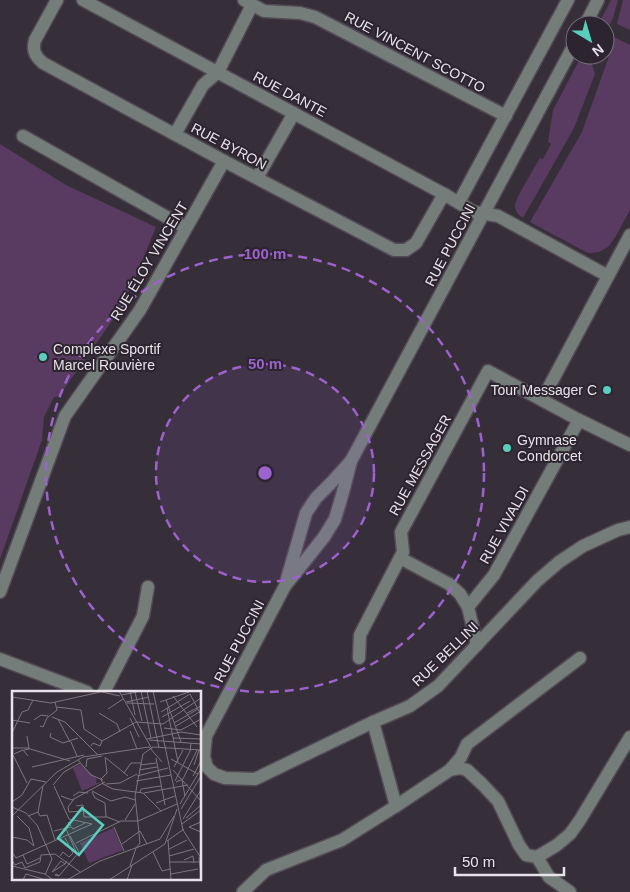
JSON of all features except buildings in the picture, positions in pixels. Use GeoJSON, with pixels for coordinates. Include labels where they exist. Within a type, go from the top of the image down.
{"type":"FeatureCollection","features":[{"type":"Feature","properties":{"kind":"street","name":"RUE BYRON"},"geometry":{"type":"LineString","coordinates":[[58,0],[35,40],[34,52],[43,63],[394,250],[406,250],[416,243],[444,194]]}},
{"type":"Feature","properties":{"kind":"street","name":"RUE DANTE"},"geometry":{"type":"LineString","coordinates":[[83,0],[459,202],[474,212],[498,216],[608,276]]}},
{"type":"Feature","properties":{"kind":"street"},"geometry":{"type":"LineString","coordinates":[[459,202],[568,0]]}},
{"type":"Feature","properties":{"kind":"street"},"geometry":{"type":"LineString","coordinates":[[590,15],[598,0]]}},
{"type":"Feature","properties":{"kind":"street"},"geometry":{"type":"LineString","coordinates":[[174,134],[203,86],[218,72],[248,2]]}},
{"type":"Feature","properties":{"kind":"street","name":"RUE VINCENT SCOTTO"},"geometry":{"type":"LineString","coordinates":[[248,2],[264,11],[300,13],[315,17],[506,116]]}},
{"type":"Feature","properties":{"kind":"street","name":"RUE PUCCINI"},"geometry":{"type":"LineString","coordinates":[[285,586],[306,513],[316,498],[351,460],[565,62]]}},
{"type":"Feature","properties":{"kind":"street"},"geometry":{"type":"LineString","coordinates":[[257,178],[294,114]]}},
{"type":"Feature","properties":{"kind":"street"},"geometry":{"type":"LineString","coordinates":[[23,136],[186,228]]}},
{"type":"Feature","properties":{"kind":"street","name":"RUE ÉLOY VINCENT"},"geometry":{"type":"LineString","coordinates":[[0,592],[65,416],[140,310],[224,161]]}},
{"type":"Feature","properties":{"kind":"street"},"geometry":{"type":"LineString","coordinates":[[542,400],[630,235]]}},
{"type":"Feature","properties":{"kind":"street","name":"RUE MESSAGER"},"geometry":{"type":"LineString","coordinates":[[359,658],[360,635],[403,552],[401,532],[488,371],[630,445]]}},
{"type":"Feature","properties":{"kind":"street","name":"RUE VIVALDI"},"geometry":{"type":"LineString","coordinates":[[468,607],[494,575],[579,420]]}},
{"type":"Feature","properties":{"kind":"street","name":"RUE PUCCINI"},"geometry":{"type":"LineString","coordinates":[[206,736],[285,586],[324,537],[335,519],[351,460]]}},
{"type":"Feature","properties":{"kind":"street","name":"RUE BELLINI"},"geometry":{"type":"LineString","coordinates":[[206,736],[204,757],[207,766],[214,774],[225,778],[255,779],[410,706],[438,686],[537,581],[559,562],[582,546],[618,530],[630,527]]}},
{"type":"Feature","properties":{"kind":"street"},"geometry":{"type":"LineString","coordinates":[[400,558],[448,584],[460,594],[468,607],[477,645]]}},
{"type":"Feature","properties":{"kind":"street"},"geometry":{"type":"LineString","coordinates":[[105,691],[143,616],[148,587]]}},
{"type":"Feature","properties":{"kind":"street"},"geometry":{"type":"LineString","coordinates":[[0,658],[84,691]]}},
{"type":"Feature","properties":{"kind":"street"},"geometry":{"type":"LineString","coordinates":[[243,892],[266,870],[342,840],[450,770],[461,757],[467,744],[580,658]]}},
{"type":"Feature","properties":{"kind":"street"},"geometry":{"type":"LineString","coordinates":[[373,722],[396,806]]}},
{"type":"Feature","properties":{"kind":"street"},"geometry":{"type":"LineString","coordinates":[[450,770],[460,768],[467,770],[482,784],[498,801],[519,845],[526,855],[537,857],[557,846],[570,834],[630,737]]}},
{"type":"Feature","properties":{"kind":"street"},"geometry":{"type":"LineString","coordinates":[[537,857],[549,877],[570,892]]}},
{"type":"Feature","properties":{"kind":"shaded area"},"geometry":{"type":"Polygon","coordinates":[[[611,0],[618,0],[614,15],[603,15],[611,0]]]}},
{"type":"Feature","properties":{"kind":"shaded area"},"geometry":{"type":"Polygon","coordinates":[[[623,0],[630,0],[630,30],[617,24],[623,0]]]}},
{"type":"Feature","properties":{"kind":"shaded area"},"geometry":{"type":"Polygon","coordinates":[[[615,38],[630,45],[630,210],[608,247],[599,252],[590,253],[530,222],[582,132],[606,65],[615,65],[615,38]]]}},
{"type":"Feature","properties":{"kind":"shaded area"},"geometry":{"type":"Polygon","coordinates":[[[577,65],[592,65],[595,74],[574,128],[523,218],[516,211],[516,201],[540,158],[543,159],[551,144],[548,142],[553,110],[577,65]]]}},
{"type":"Feature","properties":{"kind":"shaded area","name":"Complexe Sportif Marcel Rouvière"},"geometry":{"type":"Polygon","coordinates":[[[0,144],[66,185],[156,227],[133,283],[114,318],[59,396],[54,397],[44,417],[42,440],[0,559],[0,144]]]}},
{"type":"Feature","properties":{"kind":"place","name":"Complexe Sportif Marcel Rouvière"},"geometry":{"type":"Point","coordinates":[43,357]}},
{"type":"Feature","properties":{"kind":"place","name":"Tour Messager C"},"geometry":{"type":"Point","coordinates":[607,390]}},
{"type":"Feature","properties":{"kind":"place","name":"Gymnase Condorcet"},"geometry":{"type":"Point","coordinates":[507,448]}}]}
